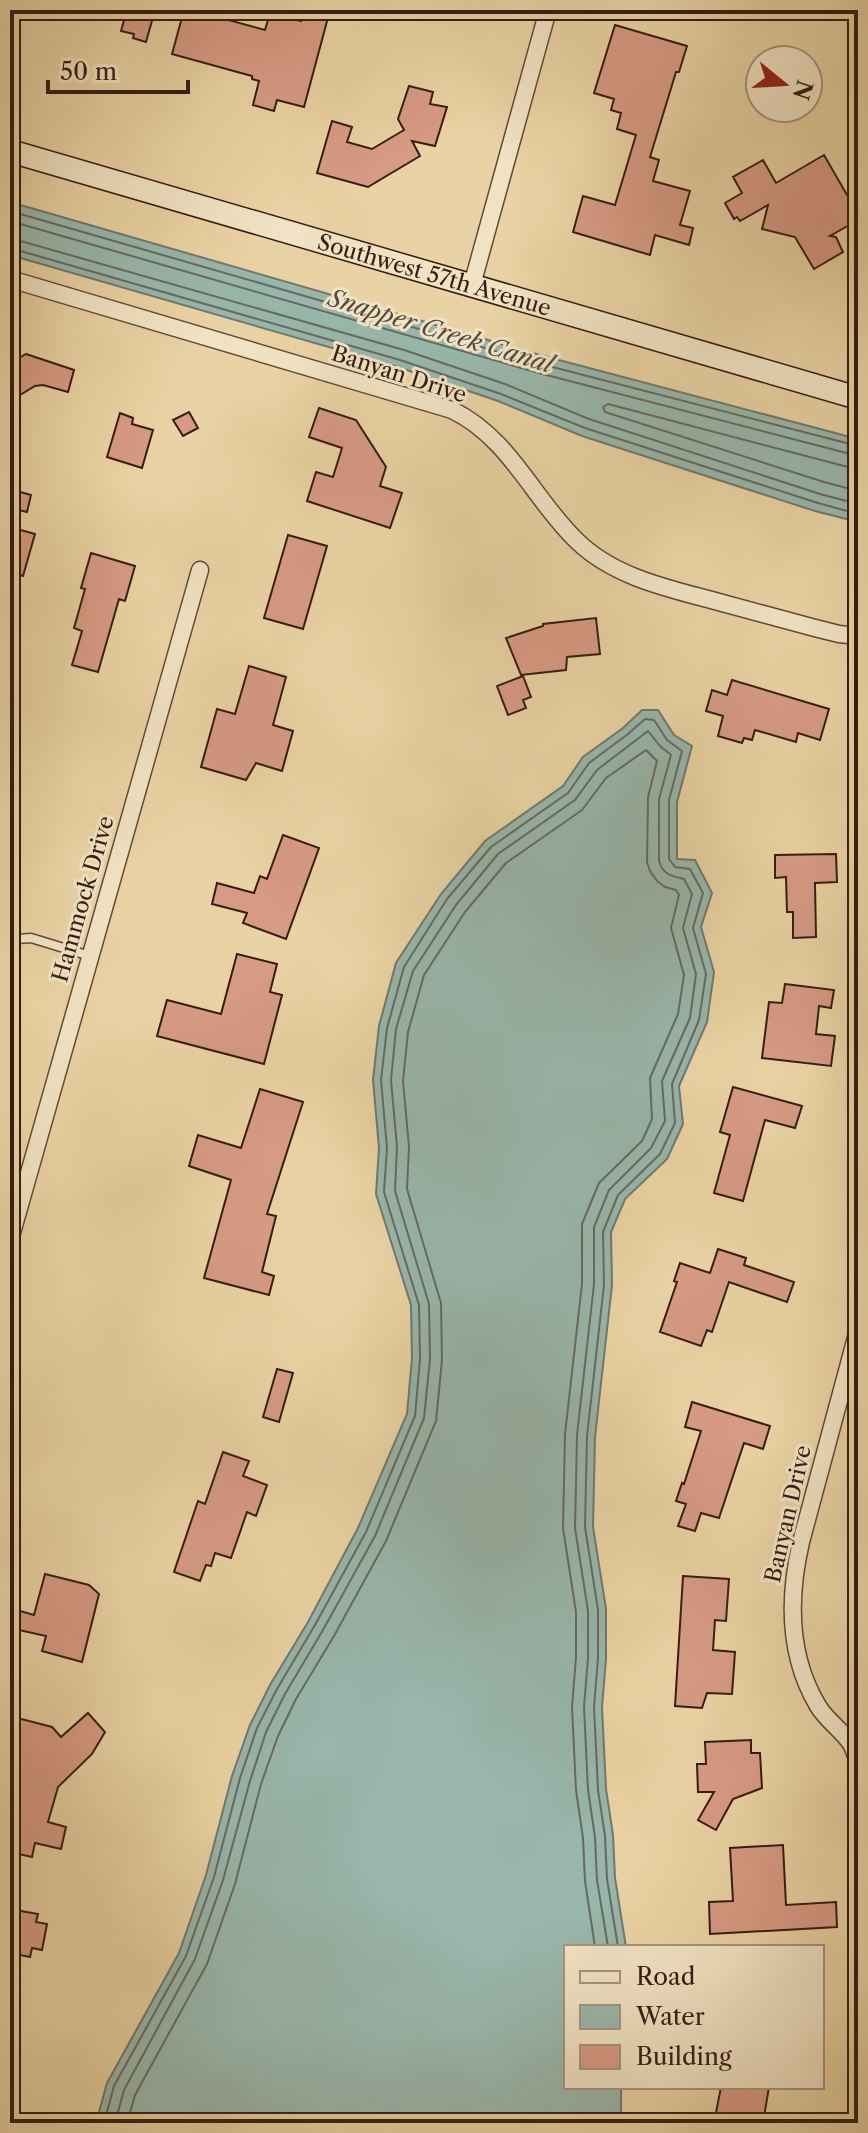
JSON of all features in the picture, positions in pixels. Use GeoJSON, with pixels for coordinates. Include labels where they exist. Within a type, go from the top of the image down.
{"type":"FeatureCollection","features":[{"type":"Feature","properties":{"kind":"main road","name":"Southwest 57th Avenue"},"geometry":{"type":"LineString","coordinates":[[10,151],[858,398]]}},
{"type":"Feature","properties":{"kind":"street"},"geometry":{"type":"LineString","coordinates":[[472,285],[548,10]]}},
{"type":"Feature","properties":{"kind":"street","name":"Banyan Drive"},"geometry":{"type":"LineString","coordinates":[[10,279],[452,410],[500,446],[577,542],[623,571],[650,584],[815,628],[858,636]]}},
{"type":"Feature","properties":{"kind":"street","name":"Hammock Drive"},"geometry":{"type":"LineString","coordinates":[[10,1240],[200,570]]}},
{"type":"Feature","properties":{"kind":"street","name":"Banyan Drive"},"geometry":{"type":"LineString","coordinates":[[858,1330],[804,1530],[791,1608],[797,1648],[808,1685],[820,1709],[854,1746],[858,1762]]}},
{"type":"Feature","properties":{"kind":"lane"},"geometry":{"type":"LineString","coordinates":[[10,937],[31,938],[90,956]]}},
{"type":"Feature","properties":{"kind":"water","name":"Snapper Creek Canal"},"geometry":{"type":"Polygon","coordinates":[[[10,202],[540,355],[858,439],[858,522],[582,436],[498,401],[398,367],[10,255],[10,202]]]}},
{"type":"Feature","properties":{"kind":"water"},"geometry":{"type":"Polygon","coordinates":[[[642,710],[658,710],[674,735],[692,746],[677,802],[677,859],[695,860],[712,893],[701,927],[714,972],[707,1022],[679,1086],[683,1124],[667,1159],[625,1199],[611,1232],[612,1285],[595,1437],[593,1527],[606,1609],[602,1707],[606,1789],[626,1945],[564,1945],[564,2089],[621,2089],[621,2123],[96,2123],[107,2083],[179,1953],[206,1875],[232,1776],[250,1725],[358,1528],[407,1414],[412,1358],[411,1305],[376,1194],[379,1148],[373,1080],[379,1026],[396,963],[441,894],[485,841],[563,786],[583,757],[642,710]]]}},
{"type":"Feature","properties":{"kind":"building"},"geometry":{"type":"Polygon","coordinates":[[[127,10],[155,10],[146,42],[133,38],[134,34],[121,31],[127,10]]]}},
{"type":"Feature","properties":{"kind":"building"},"geometry":{"type":"Polygon","coordinates":[[[184,10],[265,30],[270,13],[301,21],[304,10],[330,10],[304,107],[277,100],[274,111],[253,105],[259,81],[252,79],[252,76],[172,54],[184,10]]]}},
{"type":"Feature","properties":{"kind":"building"},"geometry":{"type":"Polygon","coordinates":[[[615,25],[687,46],[650,157],[659,160],[653,181],[690,191],[680,225],[693,228],[689,245],[655,235],[650,255],[573,232],[583,196],[615,205],[636,135],[617,129],[621,113],[611,110],[614,99],[594,93],[615,25]]]}},
{"type":"Feature","properties":{"kind":"building"},"geometry":{"type":"Polygon","coordinates":[[[409,86],[433,92],[430,104],[447,107],[435,146],[412,141],[420,156],[368,187],[317,173],[332,121],[352,127],[347,142],[372,149],[404,130],[398,119],[409,86]]]}},
{"type":"Feature","properties":{"kind":"building"},"geometry":{"type":"Polygon","coordinates":[[[824,155],[858,214],[858,220],[830,236],[836,237],[843,252],[814,269],[795,237],[762,229],[768,205],[740,221],[737,217],[734,219],[725,203],[742,193],[733,177],[763,160],[776,183],[824,155]]]}},
{"type":"Feature","properties":{"kind":"building"},"geometry":{"type":"Polygon","coordinates":[[[26,354],[74,370],[68,392],[43,385],[35,386],[10,401],[10,363],[26,354]]]}},
{"type":"Feature","properties":{"kind":"building"},"geometry":{"type":"Polygon","coordinates":[[[319,408],[356,420],[386,467],[380,486],[402,493],[390,528],[307,501],[316,472],[333,477],[342,448],[309,437],[319,408]]]}},
{"type":"Feature","properties":{"kind":"building"},"geometry":{"type":"Polygon","coordinates":[[[189,412],[198,428],[183,436],[173,420],[189,412]]]}},
{"type":"Feature","properties":{"kind":"building"},"geometry":{"type":"Polygon","coordinates":[[[120,413],[133,418],[132,424],[153,430],[142,468],[107,457],[120,413]]]}},
{"type":"Feature","properties":{"kind":"building"},"geometry":{"type":"Polygon","coordinates":[[[10,489],[31,495],[27,512],[10,508],[10,489]]]}},
{"type":"Feature","properties":{"kind":"building"},"geometry":{"type":"Polygon","coordinates":[[[17,529],[35,534],[23,576],[10,572],[10,555],[17,529]]]}},
{"type":"Feature","properties":{"kind":"building"},"geometry":{"type":"Polygon","coordinates":[[[288,535],[327,546],[303,629],[264,618],[288,535]]]}},
{"type":"Feature","properties":{"kind":"building"},"geometry":{"type":"Polygon","coordinates":[[[91,553],[135,566],[125,601],[119,599],[98,672],[72,665],[82,631],[74,628],[91,553]]]}},
{"type":"Feature","properties":{"kind":"building"},"geometry":{"type":"Polygon","coordinates":[[[596,618],[600,654],[567,657],[566,670],[521,675],[506,638],[543,624],[596,618]]]}},
{"type":"Feature","properties":{"kind":"building"},"geometry":{"type":"Polygon","coordinates":[[[249,666],[286,677],[273,725],[293,731],[282,771],[256,763],[246,780],[201,767],[217,709],[235,714],[249,666]]]}},
{"type":"Feature","properties":{"kind":"building"},"geometry":{"type":"Polygon","coordinates":[[[523,676],[531,697],[523,700],[526,708],[508,715],[497,686],[523,676]]]}},
{"type":"Feature","properties":{"kind":"building"},"geometry":{"type":"Polygon","coordinates":[[[732,680],[829,709],[820,740],[798,733],[796,742],[755,730],[752,740],[744,738],[742,743],[718,736],[723,716],[706,711],[712,690],[727,695],[732,680]]]}},
{"type":"Feature","properties":{"kind":"building"},"geometry":{"type":"Polygon","coordinates":[[[283,835],[319,848],[286,939],[243,923],[247,913],[212,904],[217,883],[254,893],[260,876],[267,879],[283,835]]]}},
{"type":"Feature","properties":{"kind":"building"},"geometry":{"type":"Polygon","coordinates":[[[836,854],[837,882],[815,883],[816,937],[793,938],[793,912],[787,912],[786,877],[775,878],[775,855],[836,854]]]}},
{"type":"Feature","properties":{"kind":"building"},"geometry":{"type":"Polygon","coordinates":[[[237,954],[277,964],[270,992],[282,995],[264,1064],[157,1036],[167,1000],[221,1014],[237,954]]]}},
{"type":"Feature","properties":{"kind":"building"},"geometry":{"type":"Polygon","coordinates":[[[785,984],[834,990],[831,1008],[819,1006],[816,1034],[835,1036],[831,1066],[762,1058],[769,1002],[782,1003],[785,984]]]}},
{"type":"Feature","properties":{"kind":"building"},"geometry":{"type":"Polygon","coordinates":[[[733,1087],[802,1106],[795,1128],[765,1120],[743,1201],[714,1193],[730,1135],[720,1132],[733,1087]]]}},
{"type":"Feature","properties":{"kind":"building"},"geometry":{"type":"Polygon","coordinates":[[[260,1089],[303,1102],[267,1214],[276,1216],[262,1272],[274,1276],[269,1295],[204,1278],[231,1180],[189,1166],[198,1135],[241,1148],[260,1089]]]}},
{"type":"Feature","properties":{"kind":"building"},"geometry":{"type":"Polygon","coordinates":[[[718,1249],[746,1258],[744,1265],[794,1282],[787,1302],[729,1282],[712,1332],[707,1330],[701,1346],[660,1332],[677,1282],[674,1281],[680,1263],[710,1273],[718,1249]]]}},
{"type":"Feature","properties":{"kind":"building"},"geometry":{"type":"Polygon","coordinates":[[[277,1369],[293,1373],[279,1422],[263,1417],[277,1369]]]}},
{"type":"Feature","properties":{"kind":"building"},"geometry":{"type":"Polygon","coordinates":[[[692,1402],[770,1426],[763,1449],[744,1443],[719,1518],[701,1513],[695,1531],[678,1526],[686,1504],[676,1501],[701,1431],[685,1427],[692,1402]]]}},
{"type":"Feature","properties":{"kind":"building"},"geometry":{"type":"Polygon","coordinates":[[[223,1452],[249,1461],[243,1476],[267,1485],[256,1516],[247,1512],[231,1558],[215,1553],[211,1566],[206,1565],[200,1581],[174,1572],[198,1501],[205,1504],[223,1452]]]}},
{"type":"Feature","properties":{"kind":"building"},"geometry":{"type":"Polygon","coordinates":[[[45,1574],[89,1585],[99,1594],[82,1662],[42,1651],[46,1636],[10,1628],[10,1608],[34,1615],[45,1574]]]}},
{"type":"Feature","properties":{"kind":"building"},"geometry":{"type":"Polygon","coordinates":[[[683,1576],[729,1579],[726,1621],[715,1620],[713,1650],[735,1652],[732,1694],[707,1693],[702,1708],[675,1706],[683,1576]]]}},
{"type":"Feature","properties":{"kind":"building"},"geometry":{"type":"Polygon","coordinates":[[[88,1713],[105,1732],[92,1754],[58,1787],[48,1822],[66,1827],[61,1849],[35,1843],[32,1857],[10,1852],[10,1812],[15,1793],[10,1792],[14,1764],[10,1763],[10,1716],[52,1727],[61,1737],[88,1713]]]}},
{"type":"Feature","properties":{"kind":"building"},"geometry":{"type":"Polygon","coordinates":[[[751,1740],[751,1753],[760,1753],[762,1788],[733,1799],[716,1830],[698,1820],[714,1792],[698,1792],[697,1764],[706,1764],[705,1742],[751,1740]]]}},
{"type":"Feature","properties":{"kind":"building"},"geometry":{"type":"Polygon","coordinates":[[[783,1845],[786,1905],[836,1902],[837,1927],[710,1934],[709,1902],[733,1901],[730,1848],[783,1845]]]}},
{"type":"Feature","properties":{"kind":"building"},"geometry":{"type":"Polygon","coordinates":[[[10,1909],[38,1914],[36,1922],[47,1924],[42,1950],[32,1948],[30,1957],[10,1953],[10,1909]]]}},
{"type":"Feature","properties":{"kind":"building"},"geometry":{"type":"Polygon","coordinates":[[[721,2089],[769,2089],[763,2123],[714,2123],[721,2089]]]}}]}
